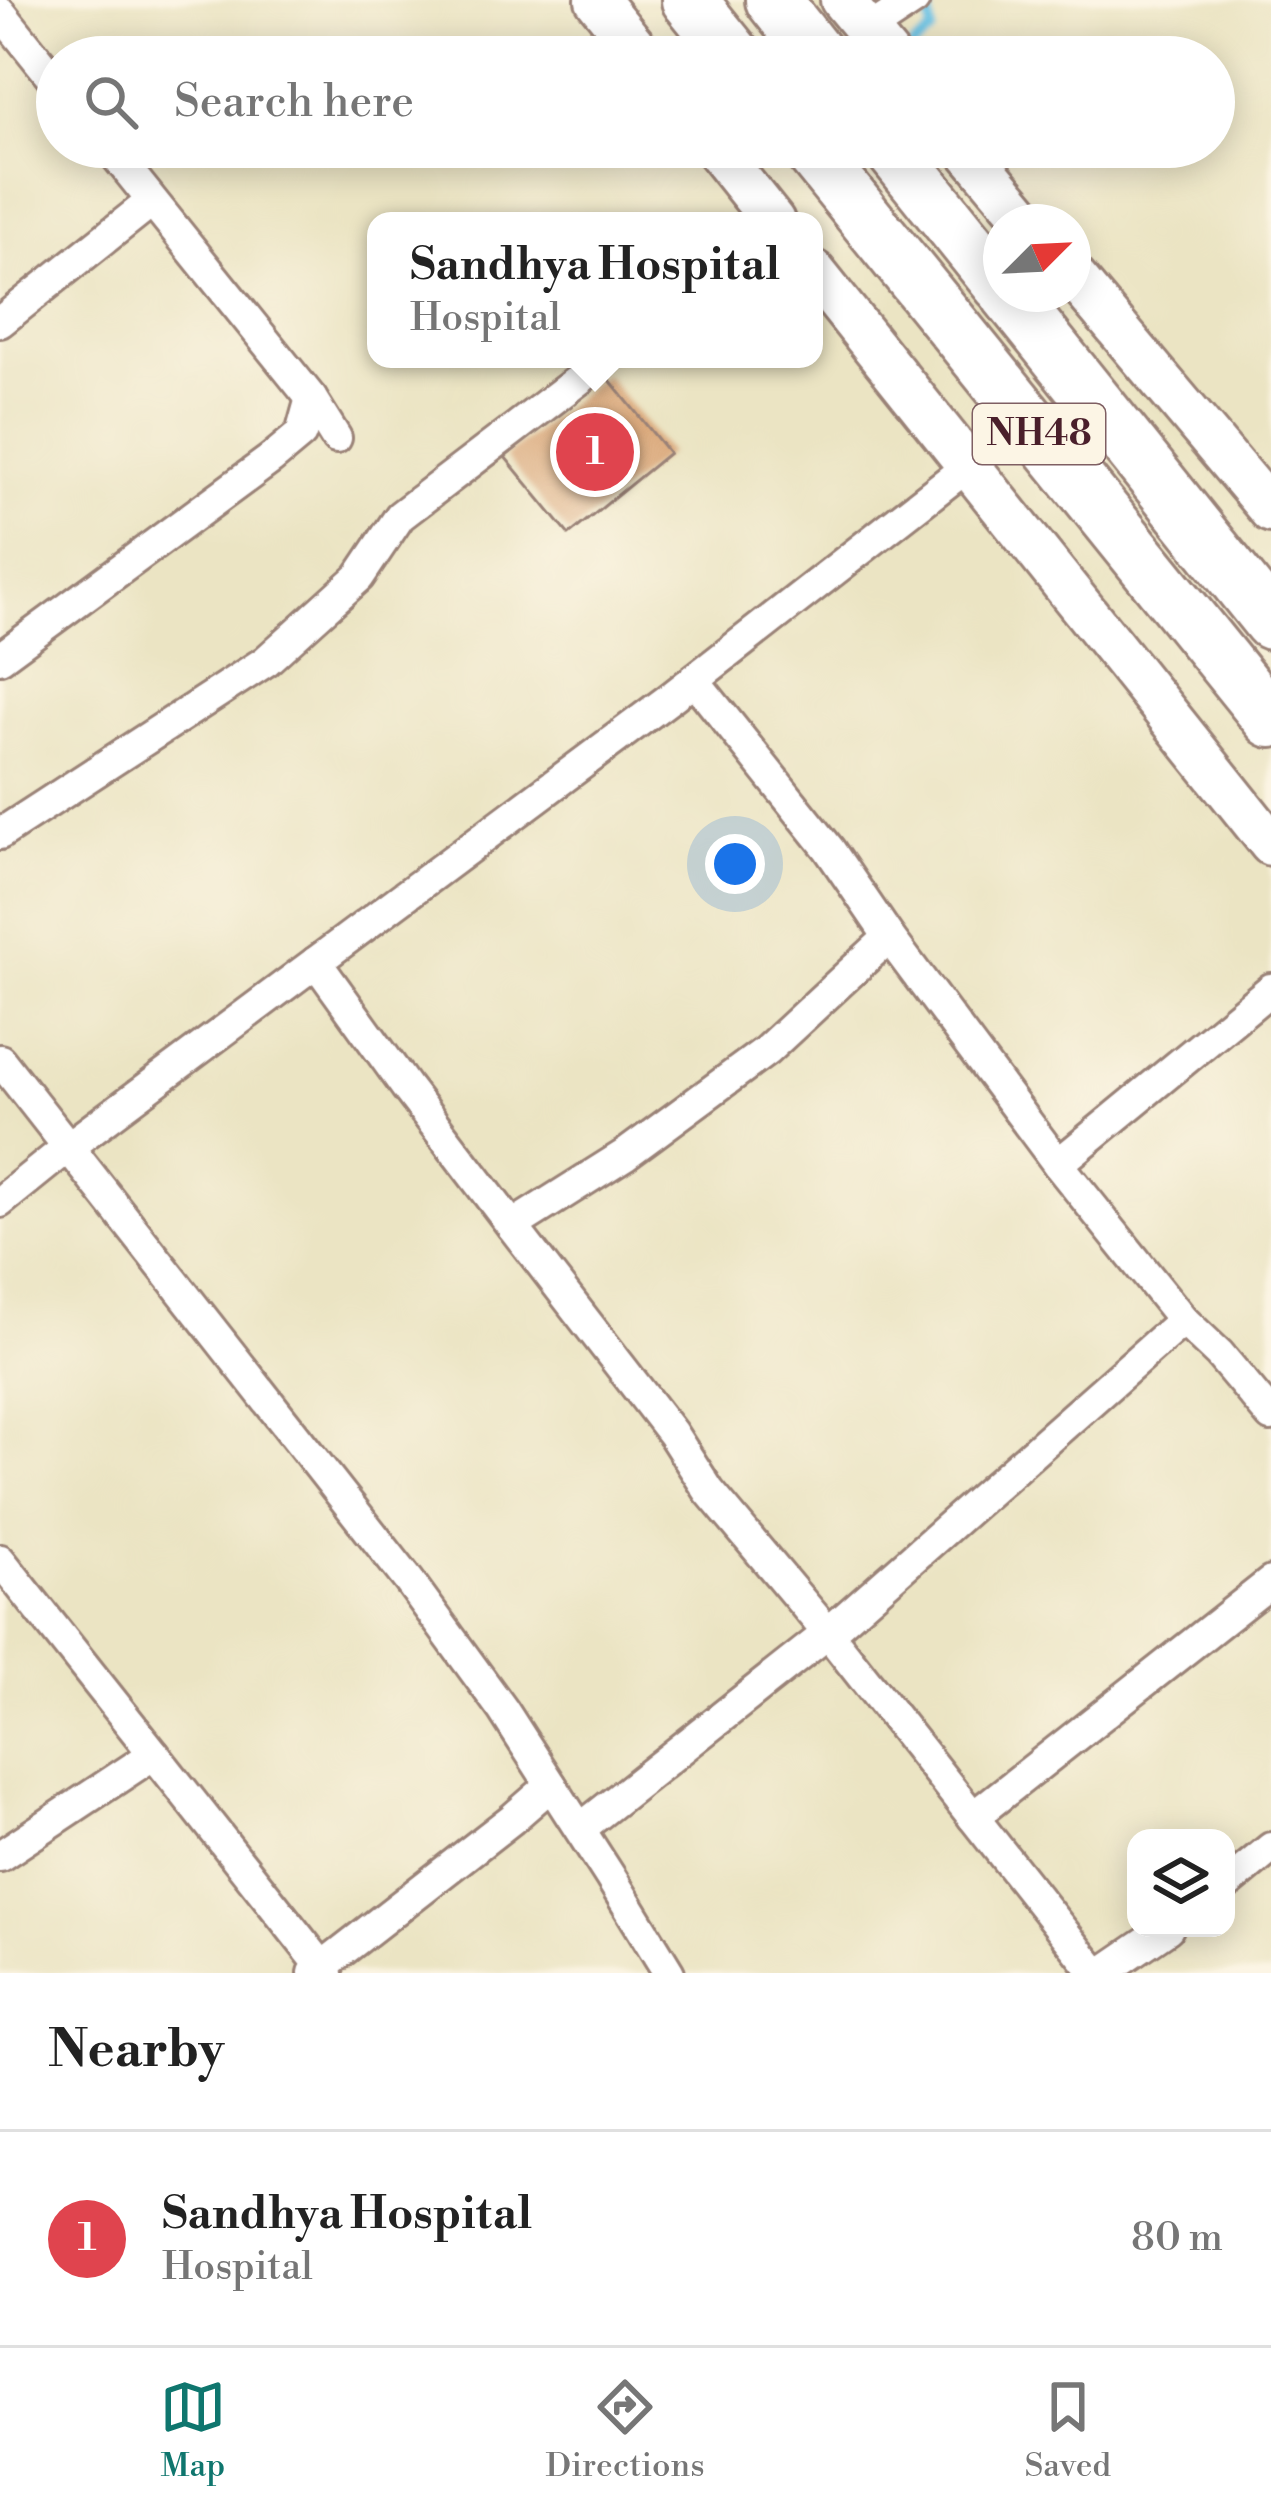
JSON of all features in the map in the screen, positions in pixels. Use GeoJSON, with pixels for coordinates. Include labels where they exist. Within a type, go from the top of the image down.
{"type":"FeatureCollection","features":[{"type":"Feature","properties":{"kind":"highway"},"geometry":{"type":"LineString","coordinates":[[689,0],[718,36]]}},
{"type":"Feature","properties":{"kind":"highway"},"geometry":{"type":"LineString","coordinates":[[773,0],[801,36]]}},
{"type":"Feature","properties":{"kind":"highway","name":"NH48"},"geometry":{"type":"LineString","coordinates":[[825,168],[1271,720]]}},
{"type":"Feature","properties":{"kind":"highway"},"geometry":{"type":"LineString","coordinates":[[907,168],[983,263]]}},
{"type":"Feature","properties":{"kind":"highway","name":"NH48"},"geometry":{"type":"LineString","coordinates":[[1022,312],[1271,622]]}},
{"type":"Feature","properties":{"kind":"main road"},"geometry":{"type":"LineString","coordinates":[[597,0],[626,36]]}},
{"type":"Feature","properties":{"kind":"main road"},"geometry":{"type":"LineString","coordinates":[[731,168],[766,212]]}},
{"type":"Feature","properties":{"kind":"main road"},"geometry":{"type":"LineString","coordinates":[[983,168],[1013,204]]}},
{"type":"Feature","properties":{"kind":"main road"},"geometry":{"type":"LineString","coordinates":[[823,283],[1271,844]]}},
{"type":"Feature","properties":{"kind":"main road"},"geometry":{"type":"LineString","coordinates":[[1091,297],[1271,511]]}},
{"type":"Feature","properties":{"kind":"street"},"geometry":{"type":"LineString","coordinates":[[866,29],[914,0]]}},
{"type":"Feature","properties":{"kind":"street"},"geometry":{"type":"LineString","coordinates":[[0,12],[36,57]]}},
{"type":"Feature","properties":{"kind":"street"},"geometry":{"type":"LineString","coordinates":[[126,168],[311,398],[336,438]]}},
{"type":"Feature","properties":{"kind":"street"},"geometry":{"type":"LineString","coordinates":[[0,322],[152,201]]}},
{"type":"Feature","properties":{"kind":"street"},"geometry":{"type":"LineString","coordinates":[[0,834],[266,661],[359,577],[400,515],[594,368]]}},
{"type":"Feature","properties":{"kind":"street"},"geometry":{"type":"LineString","coordinates":[[0,658],[301,434],[311,398]]}},
{"type":"Feature","properties":{"kind":"street"},"geometry":{"type":"LineString","coordinates":[[0,1202],[694,680],[968,466]]}},
{"type":"Feature","properties":{"kind":"street"},"geometry":{"type":"LineString","coordinates":[[694,680],[829,849],[889,938],[1058,1164],[1183,1320],[1271,1416]]}},
{"type":"Feature","properties":{"kind":"street"},"geometry":{"type":"LineString","coordinates":[[512,1226],[626,1154],[766,1051],[889,938]]}},
{"type":"Feature","properties":{"kind":"street"},"geometry":{"type":"LineString","coordinates":[[316,962],[672,1433],[709,1490],[1099,1973],[1154,1937]]}},
{"type":"Feature","properties":{"kind":"street"},"geometry":{"type":"LineString","coordinates":[[1058,1164],[1271,989]]}},
{"type":"Feature","properties":{"kind":"street"},"geometry":{"type":"LineString","coordinates":[[0,1060],[409,1581],[502,1710],[669,1973]]}},
{"type":"Feature","properties":{"kind":"street"},"geometry":{"type":"LineString","coordinates":[[580,1829],[828,1633],[1183,1320]]}},
{"type":"Feature","properties":{"kind":"street"},"geometry":{"type":"LineString","coordinates":[[0,1560],[321,1971],[551,1785]]}},
{"type":"Feature","properties":{"kind":"street"},"geometry":{"type":"LineString","coordinates":[[973,1817],[1271,1582]]}},
{"type":"Feature","properties":{"kind":"street"},"geometry":{"type":"LineString","coordinates":[[0,1856],[154,1754]]}},
{"type":"Feature","properties":{"kind":"street"},"geometry":{"type":"LineString","coordinates":[[1235,1878],[1271,1849]]}},
{"type":"Feature","properties":{"kind":"building"},"geometry":{"type":"Polygon","coordinates":[[[605,374],[669,453],[569,535],[505,457],[605,374]]]}},
{"type":"Feature","properties":{"kind":"waterway"},"geometry":{"type":"LineString","coordinates":[[926,36],[932,31],[927,1]]}},
{"type":"Feature","properties":{"kind":"place","name":"Sandhya Hospital"},"geometry":{"type":"Point","coordinates":[595,452]}}]}
